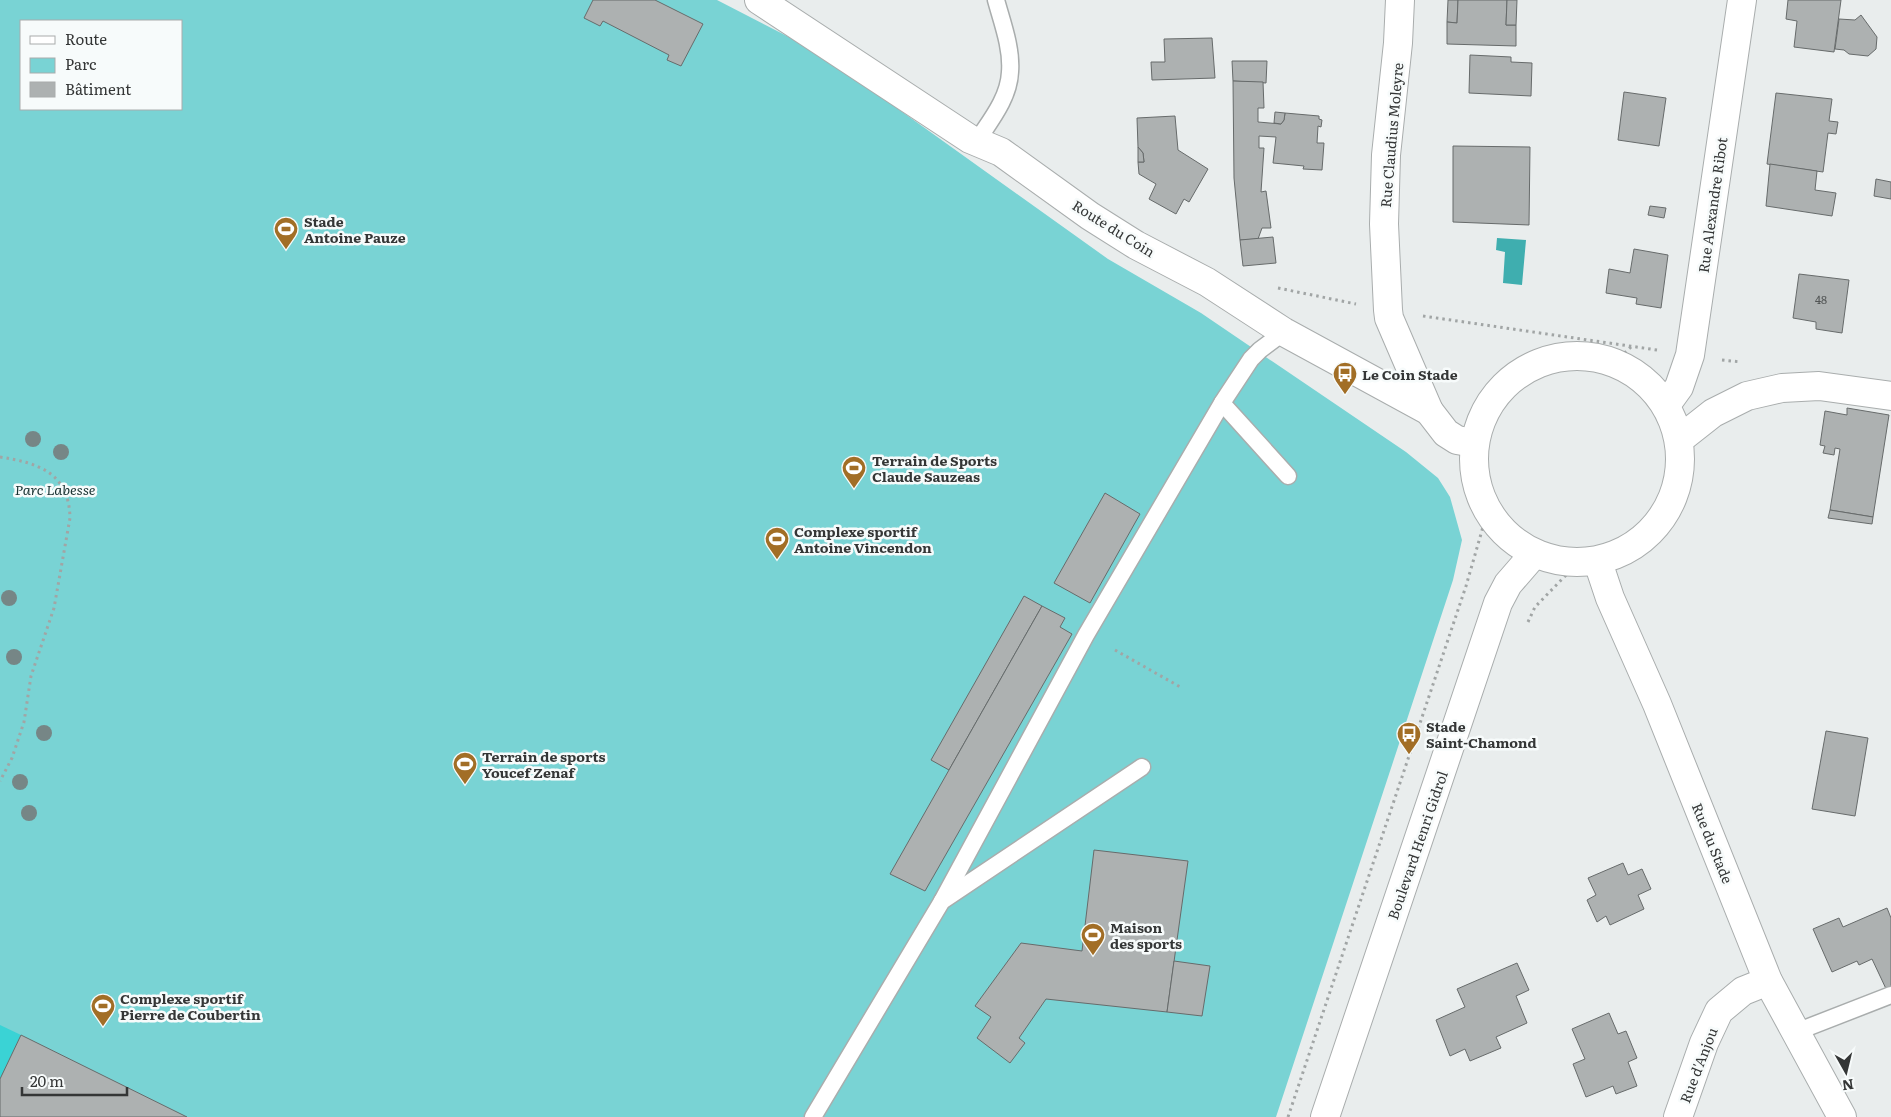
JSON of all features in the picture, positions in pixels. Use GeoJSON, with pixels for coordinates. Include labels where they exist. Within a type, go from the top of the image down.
{"type":"FeatureCollection","features":[{"type":"Feature","properties":{"kind":"street","name":"Route du Coin"},"geometry":{"type":"LineString","coordinates":[[759,0],[970,139],[1001,152],[1098,220],[1136,244],[1207,282],[1284,332],[1429,411],[1446,433],[1457,440],[1474,443]]}},
{"type":"Feature","properties":{"kind":"street","name":"Rue Claudius Moleyre"},"geometry":{"type":"LineString","coordinates":[[1400,0],[1398,43],[1386,155],[1384,224],[1388,310],[1389,318],[1429,411]]}},
{"type":"Feature","properties":{"kind":"street","name":"Rue Alexandre Ribot"},"geometry":{"type":"LineString","coordinates":[[1666,405],[1679,387],[1690,355],[1742,0]]}},
{"type":"Feature","properties":{"kind":"street"},"geometry":{"type":"LineString","coordinates":[[1623,354],[1666,405],[1680,439],[1678,484],[1664,518],[1627,551],[1598,562],[1570,563],[1534,554],[1504,534],[1487,513],[1474,478],[1474,443],[1492,400],[1517,374],[1550,359],[1579,355],[1623,354]]}},
{"type":"Feature","properties":{"kind":"street"},"geometry":{"type":"LineString","coordinates":[[1680,439],[1713,413],[1730,404],[1747,396],[1782,388],[1819,386],[1891,396]]}},
{"type":"Feature","properties":{"kind":"street","name":"Boulevard Henri Gidrol"},"geometry":{"type":"LineString","coordinates":[[1325,1117],[1498,604],[1508,584],[1534,554]]}},
{"type":"Feature","properties":{"kind":"street","name":"Rue du Stade"},"geometry":{"type":"LineString","coordinates":[[1598,562],[1610,598],[1657,704],[1768,981],[1842,1117]]}},
{"type":"Feature","properties":{"kind":"street","name":"Rue d'Anjou"},"geometry":{"type":"LineString","coordinates":[[1678,1117],[1704,1043],[1719,1011],[1742,991],[1768,981]]}},
{"type":"Feature","properties":{"kind":"lane"},"geometry":{"type":"LineString","coordinates":[[977,142],[998,108],[1007,89],[1010,72],[1004,29],[996,0]]}},
{"type":"Feature","properties":{"kind":"lane"},"geometry":{"type":"LineString","coordinates":[[813,1117],[942,901],[1086,635],[1222,403],[1251,359],[1284,332]]}},
{"type":"Feature","properties":{"kind":"lane"},"geometry":{"type":"LineString","coordinates":[[1222,403],[1288,476]]}},
{"type":"Feature","properties":{"kind":"lane"},"geometry":{"type":"LineString","coordinates":[[942,901],[1142,767]]}},
{"type":"Feature","properties":{"kind":"lane"},"geometry":{"type":"LineString","coordinates":[[1796,1032],[1891,995]]}},
{"type":"Feature","properties":{"kind":"path"},"geometry":{"type":"LineString","coordinates":[[1275,287],[1365,306]]}},
{"type":"Feature","properties":{"kind":"path"},"geometry":{"type":"LineString","coordinates":[[1422,316],[1623,354],[1690,355],[1744,363]]}},
{"type":"Feature","properties":{"kind":"path"},"geometry":{"type":"LineString","coordinates":[[0,457],[34,465],[55,478],[66,491],[70,506],[70,518],[54,608],[31,676],[24,722],[12,758],[0,781]]}},
{"type":"Feature","properties":{"kind":"path"},"geometry":{"type":"LineString","coordinates":[[1288,1117],[1466,586],[1487,513]]}},
{"type":"Feature","properties":{"kind":"path"},"geometry":{"type":"LineString","coordinates":[[1115,650],[1182,688]]}},
{"type":"Feature","properties":{"kind":"green space","name":"Complexe sportif Antoine Vincendon"},"geometry":{"type":"Polygon","coordinates":[[[0,0],[717,0],[820,53],[1108,259],[1201,313],[1406,452],[1438,478],[1450,497],[1462,540],[1453,580],[1276,1117],[0,1117],[0,0]]]}},
{"type":"Feature","properties":{"kind":"shaded area"},"geometry":{"type":"Polygon","coordinates":[[[1497,238],[1526,240],[1522,285],[1503,283],[1505,252],[1496,250],[1497,238]]]}},
{"type":"Feature","properties":{"kind":"shaded area"},"geometry":{"type":"Polygon","coordinates":[[[0,1025],[21,1035],[0,1079],[0,1025]]]}},
{"type":"Feature","properties":{"kind":"building"},"geometry":{"type":"Polygon","coordinates":[[[593,0],[655,0],[703,24],[681,66],[667,60],[669,55],[603,21],[600,26],[584,18],[593,0]]]}},
{"type":"Feature","properties":{"kind":"building"},"geometry":{"type":"Polygon","coordinates":[[[1448,0],[1458,0],[1457,23],[1447,22],[1448,0]]]}},
{"type":"Feature","properties":{"kind":"building"},"geometry":{"type":"Polygon","coordinates":[[[1458,0],[1507,0],[1506,25],[1516,25],[1516,46],[1447,44],[1447,22],[1457,23],[1458,0]]]}},
{"type":"Feature","properties":{"kind":"building"},"geometry":{"type":"Polygon","coordinates":[[[1507,0],[1517,0],[1516,25],[1506,25],[1507,0]]]}},
{"type":"Feature","properties":{"kind":"building"},"geometry":{"type":"Polygon","coordinates":[[[1788,0],[1841,0],[1834,52],[1794,47],[1797,21],[1786,19],[1788,0]]]}},
{"type":"Feature","properties":{"kind":"building"},"geometry":{"type":"Polygon","coordinates":[[[1861,15],[1877,37],[1876,49],[1868,56],[1849,54],[1844,50],[1835,49],[1839,19],[1855,20],[1861,15]]]}},
{"type":"Feature","properties":{"kind":"building"},"geometry":{"type":"Polygon","coordinates":[[[1212,38],[1215,78],[1152,80],[1151,62],[1165,62],[1164,39],[1212,38]]]}},
{"type":"Feature","properties":{"kind":"building"},"geometry":{"type":"Polygon","coordinates":[[[1470,55],[1511,57],[1511,62],[1532,63],[1531,96],[1469,93],[1470,55]]]}},
{"type":"Feature","properties":{"kind":"building"},"geometry":{"type":"Polygon","coordinates":[[[1232,61],[1267,61],[1266,83],[1233,81],[1232,61]]]}},
{"type":"Feature","properties":{"kind":"building"},"geometry":{"type":"Polygon","coordinates":[[[1233,81],[1263,82],[1264,108],[1258,108],[1258,122],[1281,124],[1285,113],[1319,116],[1319,119],[1322,120],[1321,127],[1318,126],[1317,143],[1324,143],[1322,170],[1303,169],[1304,166],[1273,163],[1276,137],[1259,136],[1259,148],[1264,148],[1261,192],[1266,191],[1271,228],[1262,228],[1258,239],[1240,240],[1234,178],[1233,81]]]}},
{"type":"Feature","properties":{"kind":"building"},"geometry":{"type":"Polygon","coordinates":[[[1624,92],[1666,98],[1659,146],[1618,140],[1624,92]]]}},
{"type":"Feature","properties":{"kind":"building"},"geometry":{"type":"Polygon","coordinates":[[[1776,93],[1832,99],[1829,121],[1838,122],[1836,134],[1828,133],[1823,172],[1767,164],[1776,93]]]}},
{"type":"Feature","properties":{"kind":"building"},"geometry":{"type":"Polygon","coordinates":[[[1275,112],[1285,113],[1281,124],[1274,123],[1275,112]]]}},
{"type":"Feature","properties":{"kind":"building"},"geometry":{"type":"Polygon","coordinates":[[[1175,116],[1178,150],[1208,169],[1189,202],[1184,199],[1176,214],[1149,199],[1156,184],[1139,174],[1138,162],[1144,162],[1143,153],[1138,147],[1137,118],[1175,116]]]}},
{"type":"Feature","properties":{"kind":"building"},"geometry":{"type":"Polygon","coordinates":[[[1453,146],[1530,147],[1529,225],[1453,222],[1453,146]]]}},
{"type":"Feature","properties":{"kind":"building"},"geometry":{"type":"Polygon","coordinates":[[[1138,147],[1143,153],[1144,162],[1138,162],[1138,147]]]}},
{"type":"Feature","properties":{"kind":"building"},"geometry":{"type":"Polygon","coordinates":[[[1770,164],[1817,171],[1815,190],[1836,193],[1832,216],[1766,206],[1770,164]]]}},
{"type":"Feature","properties":{"kind":"building"},"geometry":{"type":"Polygon","coordinates":[[[1876,179],[1891,182],[1891,199],[1874,196],[1876,179]]]}},
{"type":"Feature","properties":{"kind":"building"},"geometry":{"type":"Polygon","coordinates":[[[1650,206],[1666,208],[1664,218],[1648,215],[1650,206]]]}},
{"type":"Feature","properties":{"kind":"building"},"geometry":{"type":"Polygon","coordinates":[[[1273,237],[1276,263],[1243,266],[1240,240],[1273,237]]]}},
{"type":"Feature","properties":{"kind":"building"},"geometry":{"type":"Polygon","coordinates":[[[1634,249],[1668,255],[1661,308],[1636,304],[1637,298],[1606,293],[1609,269],[1630,273],[1634,249]]]}},
{"type":"Feature","properties":{"kind":"building"},"geometry":{"type":"Polygon","coordinates":[[[1799,274],[1849,280],[1842,333],[1816,329],[1816,322],[1793,318],[1799,274]]]}},
{"type":"Feature","properties":{"kind":"building"},"geometry":{"type":"Polygon","coordinates":[[[1847,408],[1889,415],[1873,517],[1830,510],[1840,449],[1835,448],[1834,455],[1823,453],[1825,446],[1820,445],[1825,411],[1847,415],[1847,408]]]}},
{"type":"Feature","properties":{"kind":"building"},"geometry":{"type":"Polygon","coordinates":[[[1105,493],[1140,514],[1090,603],[1054,583],[1105,493]]]}},
{"type":"Feature","properties":{"kind":"building"},"geometry":{"type":"Polygon","coordinates":[[[1830,510],[1873,517],[1872,524],[1828,518],[1830,510]]]}},
{"type":"Feature","properties":{"kind":"building"},"geometry":{"type":"Polygon","coordinates":[[[1024,596],[1042,606],[949,770],[931,760],[1024,596]]]}},
{"type":"Feature","properties":{"kind":"building"},"geometry":{"type":"Polygon","coordinates":[[[1042,606],[1065,618],[1060,627],[1072,634],[925,891],[890,874],[1042,606]]]}},
{"type":"Feature","properties":{"kind":"building"},"geometry":{"type":"Polygon","coordinates":[[[1826,731],[1868,738],[1855,816],[1812,809],[1826,731]]]}},
{"type":"Feature","properties":{"kind":"building","name":"Maison des sports"},"geometry":{"type":"Polygon","coordinates":[[[1094,850],[1188,861],[1167,1012],[1046,999],[1019,1038],[1025,1043],[1010,1063],[977,1038],[991,1017],[975,1006],[1021,943],[1082,951],[1094,850]]]}},
{"type":"Feature","properties":{"kind":"building"},"geometry":{"type":"Polygon","coordinates":[[[1623,863],[1628,875],[1642,869],[1651,889],[1638,895],[1644,909],[1610,925],[1606,916],[1597,922],[1587,900],[1596,895],[1588,878],[1623,863]]]}},
{"type":"Feature","properties":{"kind":"building"},"geometry":{"type":"Polygon","coordinates":[[[1887,908],[1891,918],[1891,991],[1888,993],[1872,959],[1859,965],[1857,961],[1832,972],[1813,929],[1839,918],[1843,927],[1887,908]]]}},
{"type":"Feature","properties":{"kind":"building"},"geometry":{"type":"Polygon","coordinates":[[[1174,961],[1210,966],[1202,1016],[1167,1012],[1174,961]]]}},
{"type":"Feature","properties":{"kind":"building"},"geometry":{"type":"Polygon","coordinates":[[[1517,963],[1529,990],[1516,996],[1527,1023],[1496,1037],[1501,1048],[1470,1061],[1465,1049],[1450,1056],[1436,1020],[1465,1007],[1457,989],[1517,963]]]}},
{"type":"Feature","properties":{"kind":"building"},"geometry":{"type":"Polygon","coordinates":[[[1609,1013],[1618,1034],[1626,1031],[1637,1058],[1628,1062],[1637,1086],[1616,1094],[1613,1086],[1586,1097],[1573,1064],[1585,1059],[1572,1029],[1609,1013]]]}},
{"type":"Feature","properties":{"kind":"building"},"geometry":{"type":"Polygon","coordinates":[[[21,1035],[187,1117],[0,1117],[0,1079],[21,1035]]]}},
{"type":"Feature","properties":{"kind":"place","name":"Stade Antoine Pauze"},"geometry":{"type":"Point","coordinates":[286,250]}},
{"type":"Feature","properties":{"kind":"place","name":"Le Coin Stade"},"geometry":{"type":"Point","coordinates":[1345,395]}},
{"type":"Feature","properties":{"kind":"place","name":"Terrain de Sports Claude Sauzeas"},"geometry":{"type":"Point","coordinates":[854,489]}},
{"type":"Feature","properties":{"kind":"place","name":"Complexe sportif Antoine Vincendon"},"geometry":{"type":"Point","coordinates":[777,560]}},
{"type":"Feature","properties":{"kind":"place","name":"Stade Saint-Chamond"},"geometry":{"type":"Point","coordinates":[1409,755]}},
{"type":"Feature","properties":{"kind":"place","name":"Terrain de sports Youcef Zenaf"},"geometry":{"type":"Point","coordinates":[465,785]}},
{"type":"Feature","properties":{"kind":"place","name":"Maison des sports"},"geometry":{"type":"Point","coordinates":[1093,956]}},
{"type":"Feature","properties":{"kind":"place","name":"Complexe sportif Pierre de Coubertin"},"geometry":{"type":"Point","coordinates":[103,1027]}},
{"type":"Feature","properties":{"kind":"park label","name":"Parc Labesse"},"geometry":{"type":"Point","coordinates":[55,489]}}]}
